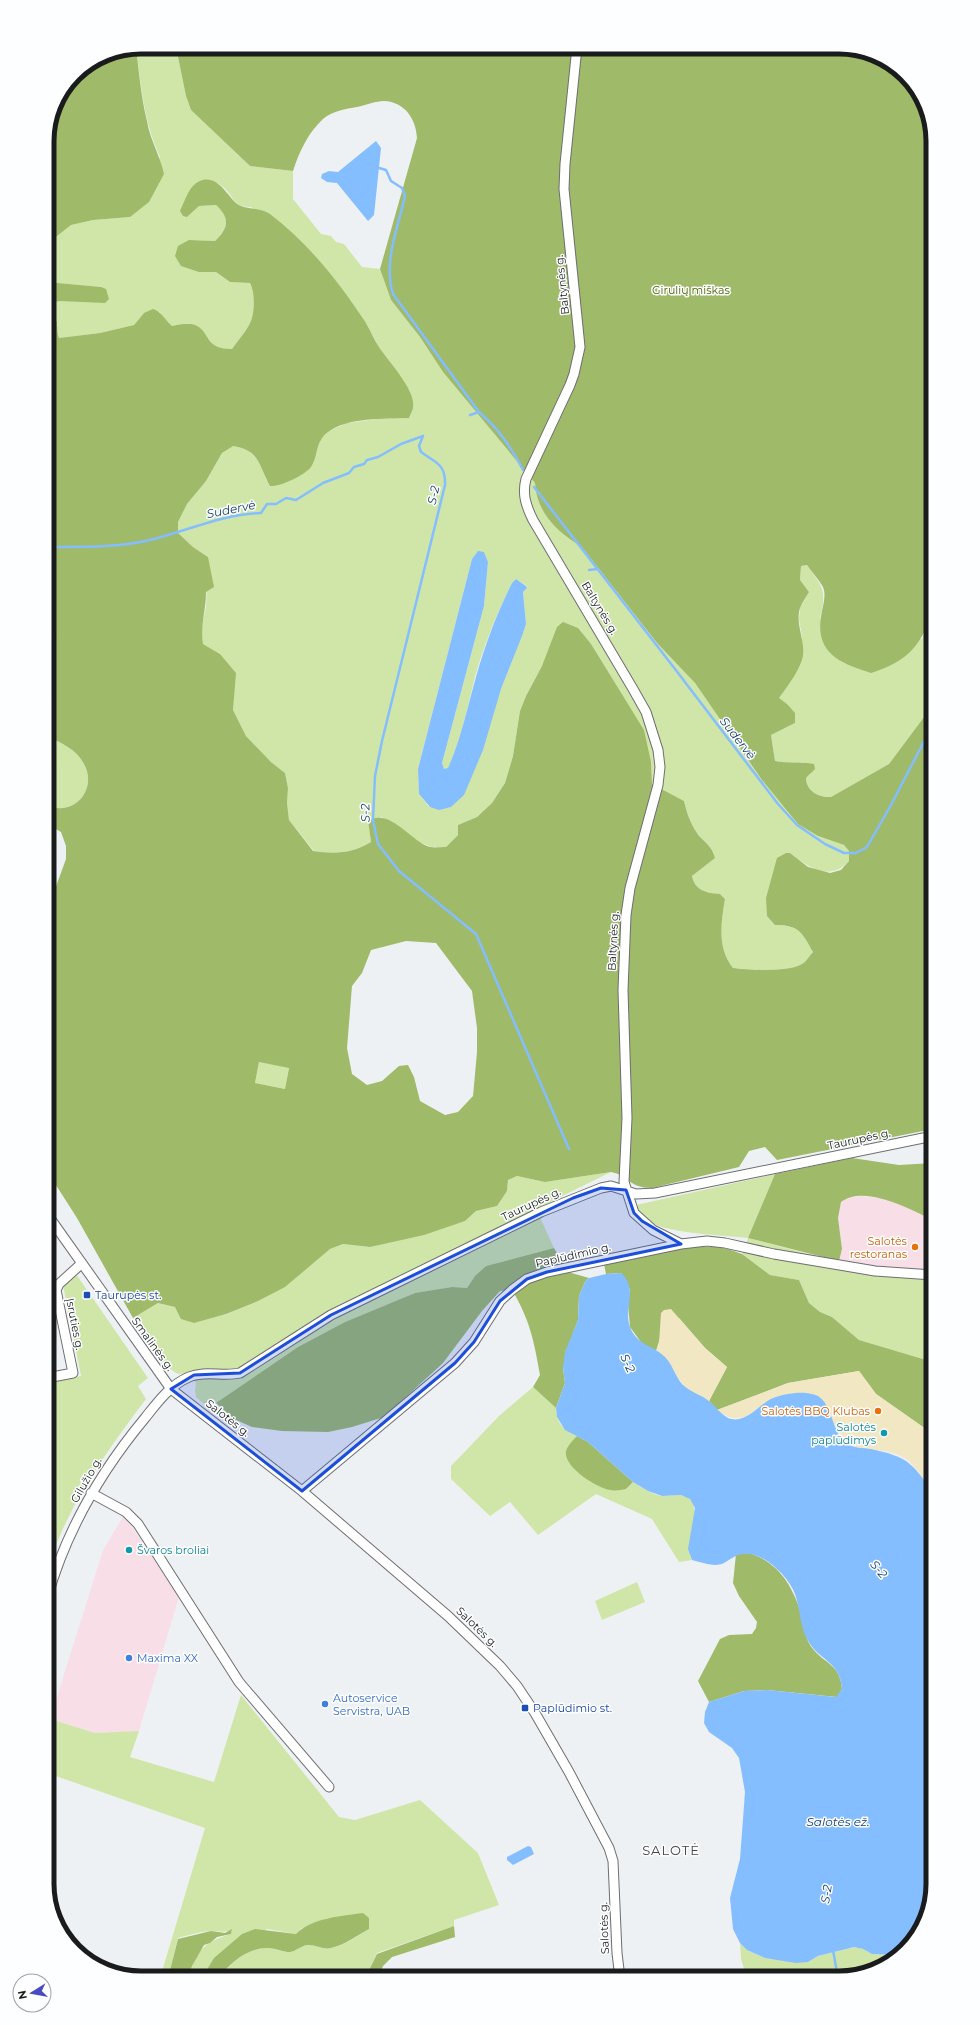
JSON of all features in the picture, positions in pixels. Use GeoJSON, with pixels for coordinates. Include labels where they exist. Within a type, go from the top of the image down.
{"type":"FeatureCollection","features":[{"type":"Feature","properties":{"kind":"street","name":"Baltynės g."},"geometry":{"type":"LineString","coordinates":[[576,54],[566,148],[564,190],[580,346],[574,374],[526,480],[524,493],[533,520],[607,643],[646,712],[658,750],[660,767],[658,785],[630,888],[624,932],[623,990],[627,1118],[623,1173],[626,1190],[634,1213],[653,1230],[681,1244]]}},
{"type":"Feature","properties":{"kind":"street","name":"Taurupės g."},"geometry":{"type":"LineString","coordinates":[[171,1389],[194,1375],[240,1373],[331,1315],[573,1198],[611,1186],[636,1194],[655,1193],[926,1137]]}},
{"type":"Feature","properties":{"kind":"street","name":"Smalinės g."},"geometry":{"type":"LineString","coordinates":[[54,1224],[171,1389]]}},
{"type":"Feature","properties":{"kind":"street","name":"Paplūdimio g."},"geometry":{"type":"LineString","coordinates":[[302,1491],[455,1363],[474,1342],[500,1301],[512,1290],[527,1279],[547,1272],[681,1244],[707,1241],[725,1243],[774,1254],[875,1272],[926,1275]]}},
{"type":"Feature","properties":{"kind":"street","name":"Įsruties g."},"geometry":{"type":"LineString","coordinates":[[54,1377],[73,1373],[56,1290],[59,1284],[81,1264]]}},
{"type":"Feature","properties":{"kind":"street","name":"Salotės g."},"geometry":{"type":"LineString","coordinates":[[171,1389],[302,1491],[465,1631],[500,1666],[517,1686],[535,1713],[569,1772],[609,1848],[613,1861],[619,1971]]}},
{"type":"Feature","properties":{"kind":"street","name":"Gilužio g."},"geometry":{"type":"LineString","coordinates":[[54,1571],[91,1493],[120,1448],[171,1389]]}},
{"type":"Feature","properties":{"kind":"street"},"geometry":{"type":"LineString","coordinates":[[91,1493],[126,1512],[138,1524],[239,1682],[329,1787]]}},
{"type":"Feature","properties":{"kind":"highlighted area"},"geometry":{"type":"Polygon","coordinates":[[[601,1188],[626,1190],[634,1213],[642,1221],[681,1244],[547,1272],[527,1279],[500,1301],[474,1342],[455,1363],[302,1491],[171,1389],[194,1375],[240,1373],[331,1315],[573,1198],[601,1188]]]}},
{"type":"Feature","properties":{"kind":"shaded area"},"geometry":{"type":"Polygon","coordinates":[[[860,1196],[883,1198],[907,1207],[926,1216],[926,1272],[883,1269],[839,1261],[842,1249],[838,1218],[841,1202],[845,1198],[860,1196]]]}},
{"type":"Feature","properties":{"kind":"shaded area"},"geometry":{"type":"Polygon","coordinates":[[[124,1515],[179,1597],[139,1731],[95,1733],[54,1720],[54,1706],[103,1550],[124,1515]]]}},
{"type":"Feature","properties":{"kind":"green space"},"geometry":{"type":"Polygon","coordinates":[[[137,54],[177,54],[186,96],[191,110],[250,166],[293,171],[293,199],[321,234],[331,236],[336,242],[344,244],[362,267],[380,269],[391,300],[420,337],[443,372],[535,483],[539,503],[549,520],[564,535],[581,546],[657,643],[695,683],[762,780],[798,823],[818,836],[844,845],[849,851],[849,861],[834,871],[827,872],[812,868],[790,853],[775,925],[790,926],[802,934],[813,951],[806,962],[792,968],[771,970],[733,968],[724,952],[722,944],[722,917],[725,899],[720,894],[706,892],[699,888],[692,876],[715,858],[714,854],[711,848],[699,836],[694,828],[684,801],[652,784],[651,762],[591,644],[542,666],[520,711],[513,756],[505,783],[492,803],[477,817],[458,825],[458,835],[446,847],[431,847],[419,842],[382,817],[368,821],[371,842],[364,846],[350,851],[336,853],[314,851],[289,820],[287,803],[288,788],[285,773],[271,762],[246,736],[233,710],[234,694],[220,654],[203,644],[201,630],[206,607],[208,557],[193,547],[178,533],[178,522],[187,504],[206,481],[222,453],[233,445],[246,450],[255,457],[262,468],[267,481],[319,441],[329,431],[347,423],[378,419],[409,418],[410,392],[378,346],[367,324],[251,207],[240,205],[234,201],[227,191],[221,186],[208,180],[187,217],[199,206],[216,205],[224,215],[226,223],[223,231],[215,241],[189,240],[199,272],[216,272],[230,282],[250,283],[254,297],[252,319],[232,349],[219,348],[202,332],[189,323],[172,326],[164,320],[160,312],[144,313],[134,325],[100,333],[59,338],[57,334],[58,324],[54,322],[54,302],[101,287],[54,283],[54,238],[71,225],[93,220],[130,217],[160,157],[150,131],[137,54]],[[478,552],[472,559],[418,769],[419,794],[429,807],[501,689],[526,624],[523,592],[527,586],[516,579],[506,594],[487,641],[475,677],[457,746],[448,769],[444,769],[442,763],[484,606],[488,562],[478,552]]]}},
{"type":"Feature","properties":{"kind":"green space"},"geometry":{"type":"Polygon","coordinates":[[[137,54],[148,128],[164,174],[149,202],[130,217],[93,220],[71,225],[54,238],[54,135],[61,108],[72,88],[93,69],[113,59],[137,54]]]}},
{"type":"Feature","properties":{"kind":"green space","name":"Girulių miškas"},"geometry":{"type":"Polygon","coordinates":[[[177,54],[845,54],[867,59],[882,66],[892,72],[908,88],[921,113],[926,141],[926,629],[910,652],[894,664],[871,673],[850,666],[833,656],[822,640],[820,630],[824,598],[823,587],[807,565],[801,566],[800,580],[809,592],[800,608],[799,614],[803,655],[797,672],[779,698],[795,713],[795,723],[771,735],[775,761],[814,764],[815,769],[806,778],[808,787],[818,795],[831,797],[889,764],[926,714],[926,1130],[777,1160],[765,1147],[749,1151],[739,1167],[652,1188],[638,1186],[611,1172],[545,1182],[517,1176],[508,1180],[507,1191],[497,1206],[476,1211],[465,1221],[424,1235],[370,1247],[343,1244],[330,1249],[285,1287],[256,1302],[226,1314],[194,1323],[181,1319],[175,1307],[158,1303],[133,1318],[77,1218],[54,1182],[54,892],[66,859],[66,846],[61,832],[54,828],[54,807],[66,808],[81,799],[86,791],[88,773],[81,759],[73,751],[54,740],[54,317],[57,323],[59,338],[100,333],[134,325],[144,313],[153,309],[161,314],[172,326],[191,324],[197,326],[202,329],[211,342],[216,346],[232,349],[252,319],[254,297],[250,283],[230,282],[216,272],[199,272],[181,266],[175,256],[178,246],[189,240],[215,241],[225,228],[226,219],[216,205],[199,206],[187,217],[183,216],[180,211],[188,194],[196,183],[211,180],[221,186],[239,205],[262,210],[270,214],[298,238],[334,278],[356,308],[377,344],[406,384],[413,400],[413,408],[409,418],[356,421],[336,427],[328,432],[321,440],[311,467],[298,477],[280,485],[270,486],[258,460],[254,455],[242,448],[233,446],[222,453],[206,481],[187,504],[178,522],[178,533],[193,547],[208,557],[214,587],[206,592],[202,631],[203,644],[220,654],[236,673],[233,710],[246,736],[271,762],[285,773],[288,788],[287,803],[289,820],[313,851],[336,853],[350,851],[364,846],[371,842],[368,821],[376,818],[384,818],[392,821],[422,844],[430,847],[446,847],[458,835],[458,825],[477,817],[492,803],[505,783],[513,756],[520,711],[542,666],[557,627],[563,622],[578,628],[591,644],[644,730],[651,762],[652,784],[684,801],[694,828],[712,851],[715,858],[692,876],[699,888],[706,892],[720,894],[725,899],[722,917],[722,944],[724,952],[733,968],[771,970],[791,968],[805,962],[813,952],[806,939],[799,931],[790,926],[775,925],[767,916],[766,898],[777,858],[786,853],[790,853],[808,867],[830,873],[841,870],[849,861],[849,851],[844,845],[818,836],[798,824],[762,780],[695,683],[657,643],[581,546],[564,535],[549,520],[539,503],[535,483],[443,372],[420,337],[391,300],[380,269],[417,138],[412,118],[408,113],[398,105],[384,101],[374,102],[335,112],[327,116],[318,124],[308,137],[293,171],[250,166],[191,110],[186,96],[177,54]],[[406,941],[371,950],[362,973],[352,986],[347,1048],[352,1074],[367,1085],[382,1081],[399,1066],[408,1065],[414,1077],[420,1101],[445,1115],[458,1112],[473,1096],[477,1052],[477,1028],[472,991],[436,943],[406,941]],[[259,1062],[255,1083],[285,1089],[289,1068],[259,1062]]]}},
{"type":"Feature","properties":{"kind":"green space"},"geometry":{"type":"Polygon","coordinates":[[[54,283],[101,287],[106,289],[109,299],[105,303],[60,301],[54,302],[54,283]]]}},
{"type":"Feature","properties":{"kind":"green space"},"geometry":{"type":"Polygon","coordinates":[[[807,565],[822,589],[823,601],[820,618],[922,639],[926,630],[926,714],[889,764],[831,797],[818,795],[808,787],[806,778],[811,774],[804,762],[787,763],[775,761],[771,735],[795,723],[787,704],[778,698],[792,680],[802,637],[799,619],[800,608],[809,592],[800,580],[801,566],[807,565]]]}},
{"type":"Feature","properties":{"kind":"green space"},"geometry":{"type":"Polygon","coordinates":[[[54,740],[73,751],[81,759],[88,773],[86,791],[81,799],[66,808],[54,807],[54,740]]]}},
{"type":"Feature","properties":{"kind":"green space"},"geometry":{"type":"Polygon","coordinates":[[[259,1062],[289,1067],[285,1089],[255,1083],[259,1062]]]}},
{"type":"Feature","properties":{"kind":"green space"},"geometry":{"type":"Polygon","coordinates":[[[852,1158],[899,1165],[926,1163],[926,1217],[887,1200],[874,1197],[851,1197],[841,1202],[838,1218],[842,1249],[839,1261],[748,1238],[775,1174],[852,1158]]]}},
{"type":"Feature","properties":{"kind":"green space"},"geometry":{"type":"Polygon","coordinates":[[[611,1172],[536,1209],[554,1248],[486,1266],[475,1276],[467,1288],[452,1287],[415,1293],[345,1322],[298,1347],[216,1403],[210,1409],[196,1397],[196,1384],[192,1372],[178,1374],[171,1369],[159,1356],[133,1318],[158,1303],[175,1307],[193,1323],[226,1314],[256,1302],[330,1249],[343,1244],[370,1247],[465,1221],[476,1211],[497,1206],[507,1191],[508,1180],[517,1176],[545,1182],[611,1172]]]}},
{"type":"Feature","properties":{"kind":"green space"},"geometry":{"type":"Polygon","coordinates":[[[775,1174],[748,1238],[698,1234],[661,1227],[647,1219],[636,1205],[775,1174]]]}},
{"type":"Feature","properties":{"kind":"green space"},"geometry":{"type":"Polygon","coordinates":[[[748,1238],[825,1258],[883,1269],[926,1272],[926,1360],[859,1340],[832,1317],[820,1312],[809,1303],[799,1280],[770,1275],[742,1254],[748,1238]]]}},
{"type":"Feature","properties":{"kind":"green space"},"geometry":{"type":"Polygon","coordinates":[[[689,1247],[715,1247],[728,1249],[742,1254],[770,1275],[799,1280],[809,1303],[820,1312],[832,1317],[859,1340],[926,1360],[926,1429],[876,1394],[859,1371],[788,1383],[717,1410],[709,1401],[727,1367],[705,1348],[679,1318],[660,1338],[656,1351],[643,1345],[630,1327],[628,1303],[630,1290],[621,1273],[606,1274],[604,1264],[689,1247]]]}},
{"type":"Feature","properties":{"kind":"green space"},"geometry":{"type":"Polygon","coordinates":[[[554,1248],[568,1272],[589,1278],[585,1282],[579,1296],[578,1320],[563,1368],[565,1383],[556,1408],[533,1387],[540,1375],[536,1352],[527,1321],[512,1290],[500,1291],[482,1311],[443,1363],[384,1417],[352,1427],[328,1432],[282,1431],[252,1427],[234,1419],[216,1403],[298,1347],[345,1322],[415,1293],[452,1287],[467,1288],[475,1276],[486,1266],[554,1248]]]}},
{"type":"Feature","properties":{"kind":"green space"},"geometry":{"type":"Polygon","coordinates":[[[76,1274],[148,1378],[138,1386],[146,1399],[118,1436],[92,1475],[70,1515],[54,1551],[54,1381],[81,1376],[63,1285],[76,1274]]]}},
{"type":"Feature","properties":{"kind":"green space"},"geometry":{"type":"Polygon","coordinates":[[[533,1387],[556,1408],[559,1422],[564,1428],[577,1436],[566,1450],[626,1489],[633,1482],[657,1495],[681,1495],[688,1497],[691,1500],[695,1513],[690,1545],[692,1560],[679,1562],[652,1519],[596,1494],[538,1535],[510,1502],[490,1516],[451,1479],[451,1466],[499,1416],[533,1387]]]}},
{"type":"Feature","properties":{"kind":"green space"},"geometry":{"type":"Polygon","coordinates":[[[577,1436],[588,1442],[633,1482],[626,1489],[612,1490],[597,1485],[582,1476],[575,1470],[566,1457],[567,1449],[577,1436]]]}},
{"type":"Feature","properties":{"kind":"green space"},"geometry":{"type":"Polygon","coordinates":[[[749,1553],[770,1563],[791,1588],[800,1610],[809,1643],[818,1654],[832,1666],[841,1681],[842,1689],[837,1697],[767,1690],[744,1691],[709,1702],[698,1681],[720,1639],[729,1635],[752,1634],[756,1628],[757,1622],[739,1596],[733,1583],[736,1554],[749,1553]]]}},
{"type":"Feature","properties":{"kind":"green space"},"geometry":{"type":"Polygon","coordinates":[[[637,1582],[645,1602],[602,1620],[595,1601],[637,1582]]]}},
{"type":"Feature","properties":{"kind":"green space"},"geometry":{"type":"Polygon","coordinates":[[[241,1695],[339,1817],[355,1820],[420,1800],[478,1853],[499,1905],[454,1920],[454,1926],[377,1953],[368,1971],[225,1971],[236,1960],[250,1951],[266,1948],[290,1952],[307,1945],[331,1948],[346,1943],[369,1929],[302,1928],[296,1934],[267,1929],[209,1971],[190,1971],[198,1954],[203,1948],[214,1940],[231,1934],[232,1930],[224,1932],[206,1931],[178,1938],[170,1971],[162,1971],[205,1828],[54,1775],[54,1720],[95,1733],[139,1731],[130,1757],[214,1782],[241,1695]]]}},
{"type":"Feature","properties":{"kind":"green space"},"geometry":{"type":"Polygon","coordinates":[[[363,1913],[369,1918],[369,1929],[336,1947],[322,1948],[307,1945],[290,1952],[267,1948],[258,1949],[243,1955],[225,1971],[206,1971],[214,1958],[242,1934],[255,1929],[296,1934],[310,1924],[337,1917],[363,1913]]]}},
{"type":"Feature","properties":{"kind":"green space"},"geometry":{"type":"Polygon","coordinates":[[[454,1926],[455,1937],[392,1957],[383,1966],[381,1971],[368,1971],[377,1954],[454,1926]]]}},
{"type":"Feature","properties":{"kind":"green space"},"geometry":{"type":"Polygon","coordinates":[[[232,1929],[231,1934],[217,1937],[210,1943],[204,1945],[190,1971],[170,1971],[178,1939],[211,1931],[225,1933],[232,1929]]]}},
{"type":"Feature","properties":{"kind":"green space"},"geometry":{"type":"Polygon","coordinates":[[[740,1943],[747,1950],[765,1958],[808,1962],[818,1956],[854,1947],[863,1949],[872,1954],[889,1955],[861,1968],[839,1971],[745,1971],[741,1959],[740,1943]]]}},
{"type":"Feature","properties":{"kind":"sand"},"geometry":{"type":"Polygon","coordinates":[[[671,1309],[705,1348],[727,1367],[709,1401],[694,1394],[688,1389],[664,1358],[656,1351],[659,1344],[661,1313],[664,1310],[671,1309]]]}},
{"type":"Feature","properties":{"kind":"sand","name":"Salotės paplūdimys"},"geometry":{"type":"Polygon","coordinates":[[[859,1371],[876,1394],[926,1429],[926,1482],[912,1464],[903,1457],[881,1450],[854,1446],[846,1441],[832,1419],[762,1405],[750,1414],[740,1418],[730,1417],[717,1410],[788,1383],[859,1371]]]}},
{"type":"Feature","properties":{"kind":"water"},"geometry":{"type":"Polygon","coordinates":[[[376,141],[381,148],[374,215],[368,221],[337,183],[327,182],[321,178],[322,174],[329,171],[338,172],[376,141]]]}},
{"type":"Feature","properties":{"kind":"water"},"geometry":{"type":"Polygon","coordinates":[[[478,551],[484,552],[488,562],[484,606],[442,763],[444,769],[448,768],[457,746],[492,629],[512,583],[516,579],[527,588],[523,592],[526,624],[501,689],[483,750],[464,795],[451,807],[439,810],[430,807],[419,794],[418,769],[472,559],[478,551]]]}},
{"type":"Feature","properties":{"kind":"water","name":"Salotės ež."},"geometry":{"type":"Polygon","coordinates":[[[621,1273],[626,1279],[630,1292],[628,1320],[633,1333],[637,1338],[667,1359],[682,1384],[707,1399],[728,1418],[741,1419],[773,1398],[782,1395],[792,1393],[812,1394],[819,1397],[824,1402],[837,1432],[847,1444],[883,1452],[901,1458],[913,1467],[926,1483],[926,1887],[923,1906],[917,1922],[904,1941],[889,1955],[872,1954],[863,1949],[854,1947],[818,1956],[808,1962],[796,1963],[765,1958],[747,1950],[740,1943],[733,1929],[730,1898],[740,1859],[745,1792],[739,1758],[732,1748],[709,1732],[704,1723],[705,1712],[709,1702],[744,1691],[767,1690],[836,1697],[842,1689],[840,1679],[833,1666],[817,1652],[807,1639],[792,1587],[774,1566],[759,1556],[751,1554],[738,1555],[724,1563],[716,1565],[692,1560],[688,1549],[695,1508],[690,1499],[681,1495],[662,1496],[648,1491],[633,1482],[588,1442],[565,1430],[557,1417],[556,1408],[565,1383],[563,1368],[565,1352],[578,1320],[579,1296],[585,1282],[589,1278],[606,1274],[621,1273]]]}},
{"type":"Feature","properties":{"kind":"water"},"geometry":{"type":"Polygon","coordinates":[[[528,1846],[531,1847],[534,1854],[513,1865],[507,1860],[507,1857],[528,1846]]]}},
{"type":"Feature","properties":{"kind":"waterway"},"geometry":{"type":"LineString","coordinates":[[379,168],[386,170],[391,181],[402,188],[405,196],[395,233],[391,257],[390,282],[393,294],[479,412]]}},
{"type":"Feature","properties":{"kind":"waterway","name":"Sudervė"},"geometry":{"type":"LineString","coordinates":[[470,415],[479,412],[492,425],[509,446],[523,470]]}},
{"type":"Feature","properties":{"kind":"waterway","name":"S-2"},"geometry":{"type":"LineString","coordinates":[[423,436],[419,446],[421,452],[435,461],[444,472],[445,485],[382,741],[375,776],[373,820],[378,844],[399,871],[476,934],[569,1149]]}},
{"type":"Feature","properties":{"kind":"waterway","name":"Sudervė"},"geometry":{"type":"LineString","coordinates":[[54,547],[101,546],[141,542],[220,519],[261,513],[267,504],[276,504],[286,498],[296,500],[323,483],[349,473],[354,467],[364,464],[367,460],[378,457],[401,444],[423,436]]}},
{"type":"Feature","properties":{"kind":"waterway","name":"Sudervė"},"geometry":{"type":"LineString","coordinates":[[534,487],[778,804],[797,825],[825,844],[844,853],[856,853],[867,847],[891,805],[926,738]]}},
{"type":"Feature","properties":{"kind":"waterway","name":"Sudervė"},"geometry":{"type":"LineString","coordinates":[[589,570],[597,569]]}},
{"type":"Feature","properties":{"kind":"waterway","name":"S-2"},"geometry":{"type":"LineString","coordinates":[[833,1950],[837,1971]]}},
{"type":"Feature","properties":{"kind":"place","name":"Salotės restoranas"},"geometry":{"type":"Point","coordinates":[915,1247]}},
{"type":"Feature","properties":{"kind":"place","name":"Taurupės st."},"geometry":{"type":"Point","coordinates":[87,1295]}},
{"type":"Feature","properties":{"kind":"place","name":"Salotės BBQ Klubas"},"geometry":{"type":"Point","coordinates":[878,1411]}},
{"type":"Feature","properties":{"kind":"place","name":"Salotės paplūdimys"},"geometry":{"type":"Point","coordinates":[884,1433]}},
{"type":"Feature","properties":{"kind":"place","name":"Švaros broliai"},"geometry":{"type":"Point","coordinates":[129,1550]}},
{"type":"Feature","properties":{"kind":"place","name":"Maxima XX"},"geometry":{"type":"Point","coordinates":[129,1658]}},
{"type":"Feature","properties":{"kind":"place","name":"Autoservice Servistra, UAB"},"geometry":{"type":"Point","coordinates":[325,1704]}},
{"type":"Feature","properties":{"kind":"place","name":"Paplūdimio st."},"geometry":{"type":"Point","coordinates":[525,1708]}},
{"type":"Feature","properties":{"kind":"district","name":"SALOTĖ"},"geometry":{"type":"Point","coordinates":[671,1850]}}]}
